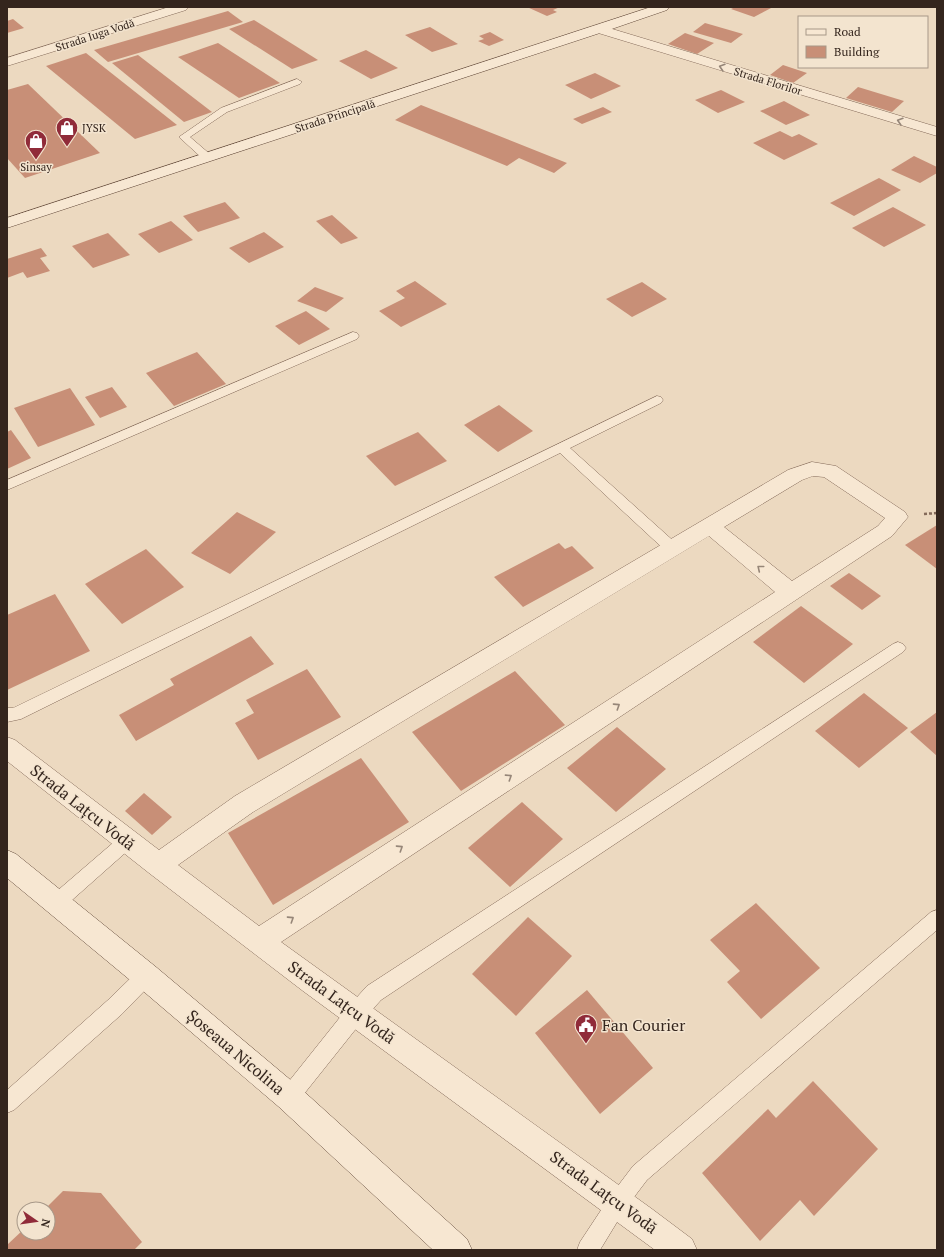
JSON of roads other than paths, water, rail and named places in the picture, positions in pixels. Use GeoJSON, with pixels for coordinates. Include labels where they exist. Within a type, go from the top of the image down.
{"type":"FeatureCollection","features":[{"type":"Feature","properties":{"kind":"street","name":"Strada Iuga Vodă"},"geometry":{"type":"LineString","coordinates":[[7,62],[182,7]]}},
{"type":"Feature","properties":{"kind":"street","name":"Strada Principală"},"geometry":{"type":"LineString","coordinates":[[7,223],[662,7]]}},
{"type":"Feature","properties":{"kind":"street","name":"Strada Florilor"},"geometry":{"type":"LineString","coordinates":[[599,29],[937,132]]}},
{"type":"Feature","properties":{"kind":"street"},"geometry":{"type":"LineString","coordinates":[[158,864],[244,804],[795,475],[812,469],[829,471],[898,517],[885,531],[259,941]]}},
{"type":"Feature","properties":{"kind":"street"},"geometry":{"type":"LineString","coordinates":[[710,526],[790,592]]}},
{"type":"Feature","properties":{"kind":"street","name":"Strada Lațcu Vodă"},"geometry":{"type":"LineString","coordinates":[[7,747],[127,841],[259,941],[618,1202],[681,1250]]}},
{"type":"Feature","properties":{"kind":"street","name":"Șoseaua Nicolina"},"geometry":{"type":"LineString","coordinates":[[7,862],[146,976],[289,1097],[456,1250]]}},
{"type":"Feature","properties":{"kind":"lane"},"geometry":{"type":"LineString","coordinates":[[207,157],[184,137],[224,110],[297,82]]}},
{"type":"Feature","properties":{"kind":"lane"},"geometry":{"type":"LineString","coordinates":[[7,485],[353,336]]}},
{"type":"Feature","properties":{"kind":"lane"},"geometry":{"type":"LineString","coordinates":[[7,714],[15,714],[22,711],[657,400]]}},
{"type":"Feature","properties":{"kind":"lane"},"geometry":{"type":"LineString","coordinates":[[561,447],[673,549]]}},
{"type":"Feature","properties":{"kind":"lane"},"geometry":{"type":"LineString","coordinates":[[289,1097],[356,1013],[374,993],[898,648]]}},
{"type":"Feature","properties":{"kind":"lane"},"geometry":{"type":"LineString","coordinates":[[56,903],[127,841]]}},
{"type":"Feature","properties":{"kind":"lane"},"geometry":{"type":"LineString","coordinates":[[588,1250],[618,1202],[640,1173],[937,918]]}},
{"type":"Feature","properties":{"kind":"lane"},"geometry":{"type":"LineString","coordinates":[[7,1103],[115,1007],[146,976]]}},
{"type":"Feature","properties":{"kind":"place","name":"JYSK"},"geometry":{"type":"Point","coordinates":[67,148]}},
{"type":"Feature","properties":{"kind":"place","name":"Sinsay"},"geometry":{"type":"Point","coordinates":[36,160]}},
{"type":"Feature","properties":{"kind":"place","name":"Fan Courier"},"geometry":{"type":"Point","coordinates":[586,1044]}}]}
